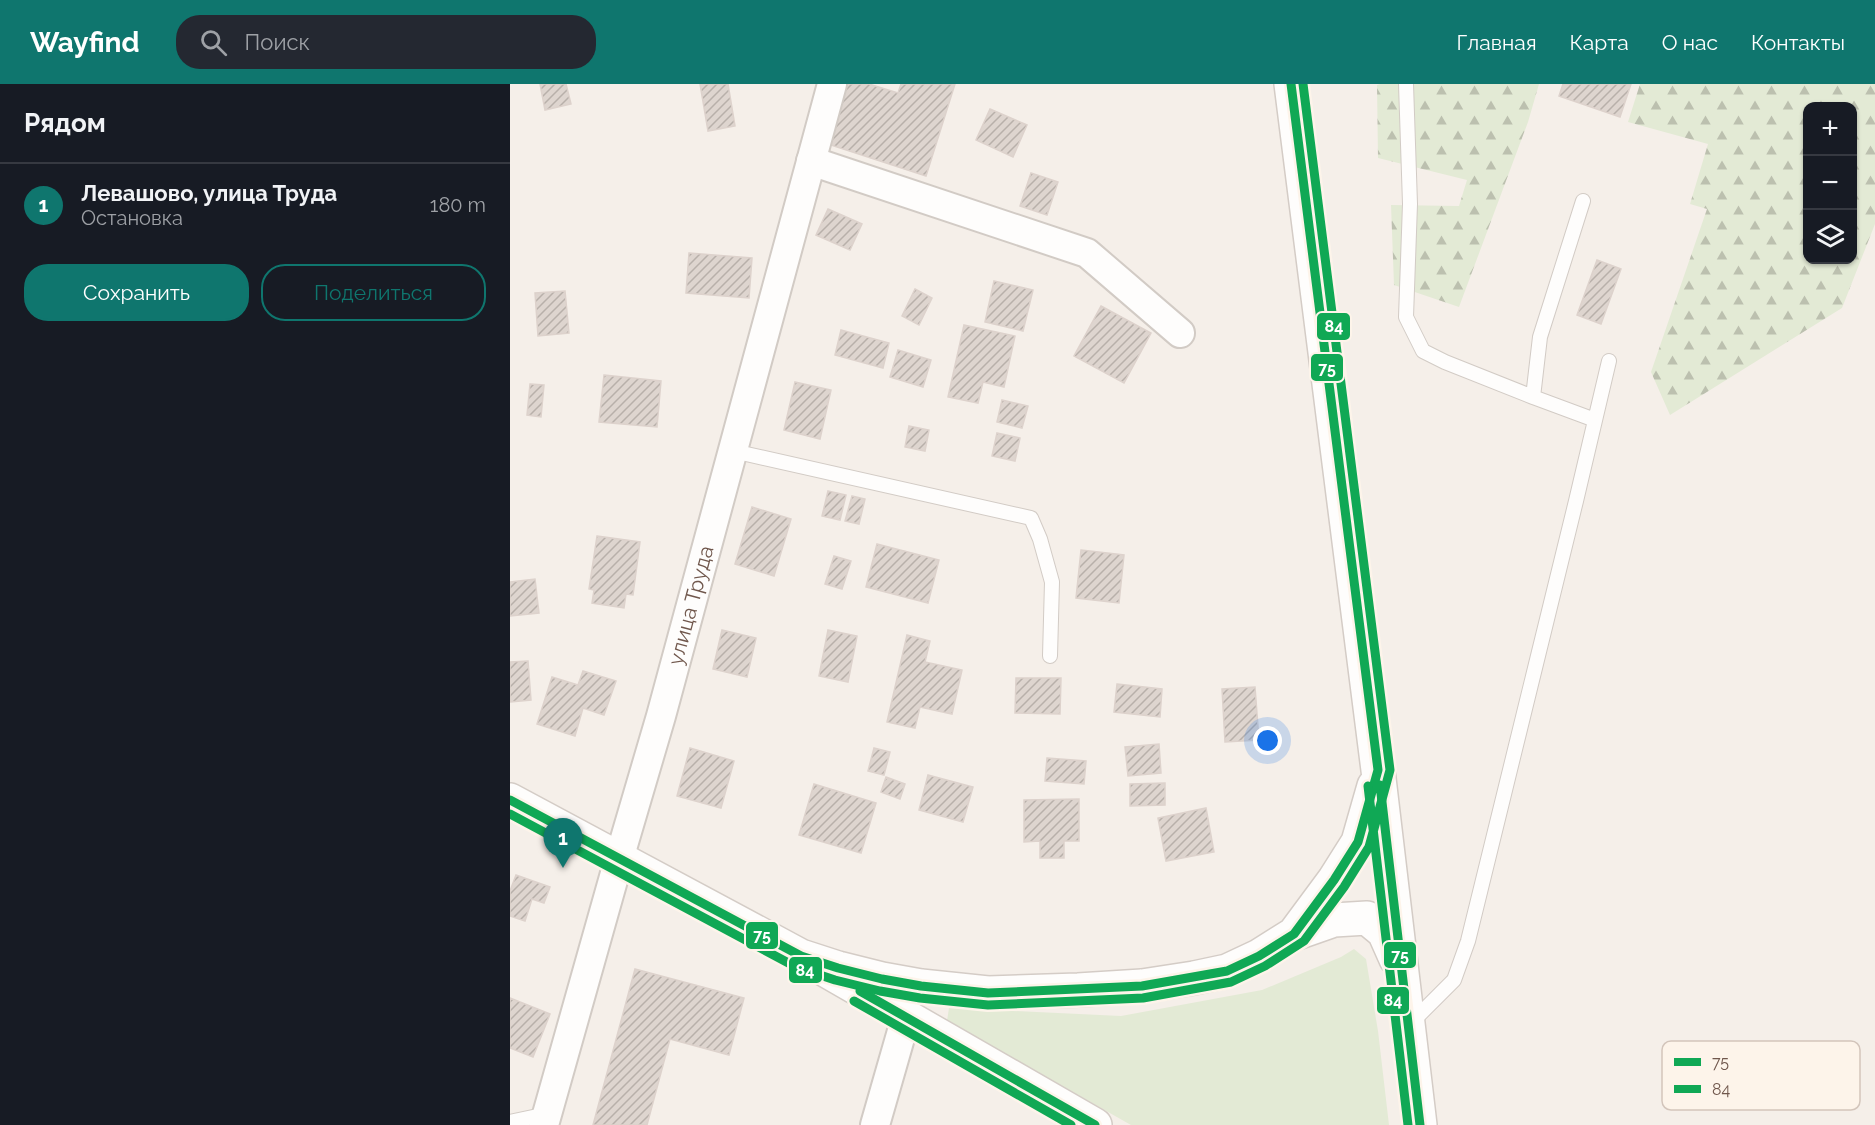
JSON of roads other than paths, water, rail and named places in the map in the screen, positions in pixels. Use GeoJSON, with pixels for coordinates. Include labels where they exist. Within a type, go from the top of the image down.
{"type":"FeatureCollection","features":[{"type":"Feature","properties":{"kind":"street","name":"улица Труда"},"geometry":{"type":"LineString","coordinates":[[546,1119],[661,716],[832,84]]}},
{"type":"Feature","properties":{"kind":"street"},"geometry":{"type":"LineString","coordinates":[[1291,84],[1378,770],[1420,1125]]}},
{"type":"Feature","properties":{"kind":"street"},"geometry":{"type":"LineString","coordinates":[[811,161],[1087,253],[1180,333]]}},
{"type":"Feature","properties":{"kind":"street"},"geometry":{"type":"LineString","coordinates":[[1294,934],[1334,880],[1358,842],[1378,770]]}},
{"type":"Feature","properties":{"kind":"street"},"geometry":{"type":"LineString","coordinates":[[510,800],[801,956],[1095,1125]]}},
{"type":"Feature","properties":{"kind":"street"},"geometry":{"type":"LineString","coordinates":[[801,956],[838,968],[921,986],[988,993],[1142,986],[1227,972],[1259,956],[1294,934],[1334,920],[1367,918],[1384,932],[1400,969]]}},
{"type":"Feature","properties":{"kind":"street"},"geometry":{"type":"LineString","coordinates":[[875,1125],[906,1017]]}},
{"type":"Feature","properties":{"kind":"lane"},"geometry":{"type":"LineString","coordinates":[[1406,84],[1410,204],[1406,317],[1423,351],[1533,398],[1594,420]]}},
{"type":"Feature","properties":{"kind":"lane"},"geometry":{"type":"LineString","coordinates":[[1533,398],[1540,336],[1583,201]]}},
{"type":"Feature","properties":{"kind":"lane"},"geometry":{"type":"LineString","coordinates":[[1407,1027],[1454,980],[1468,941],[1609,361]]}},
{"type":"Feature","properties":{"kind":"lane"},"geometry":{"type":"LineString","coordinates":[[733,451],[1031,518],[1040,539],[1052,582],[1050,656]]}},
{"type":"Feature","properties":{"kind":"lane"},"geometry":{"type":"LineString","coordinates":[[510,1122],[546,1119]]}},
{"type":"Feature","properties":{"kind":"place","name":"Левашово, улица Труда"},"geometry":{"type":"Point","coordinates":[563,868]}}]}
